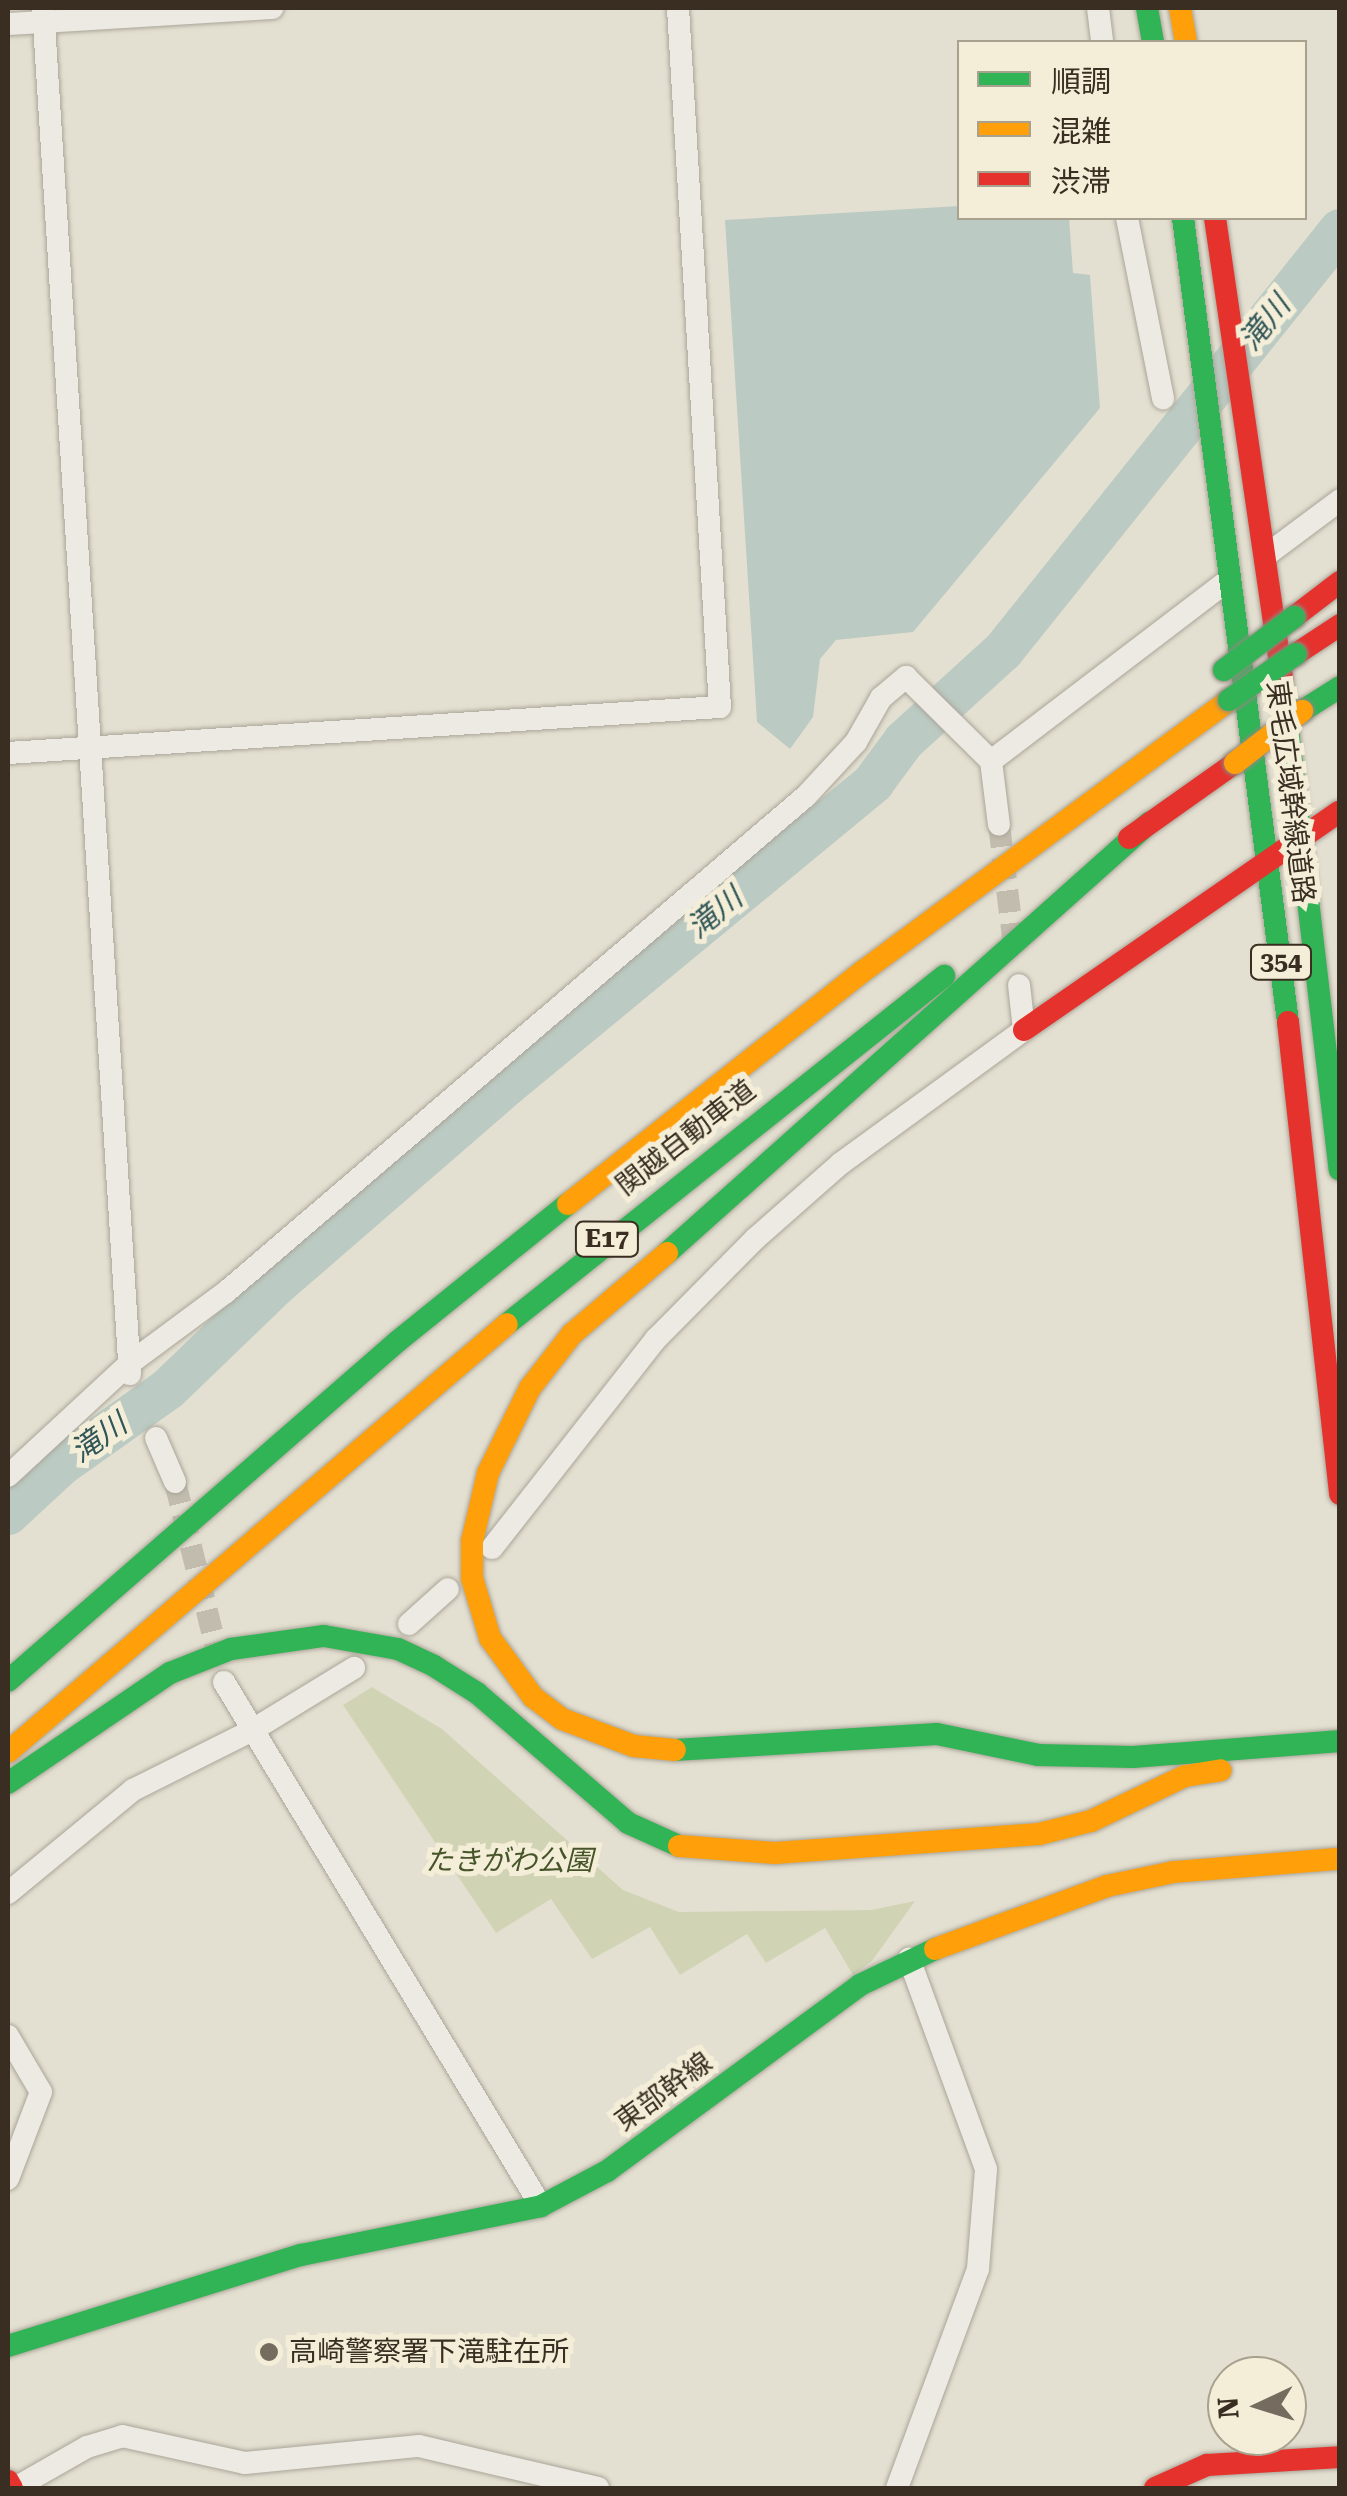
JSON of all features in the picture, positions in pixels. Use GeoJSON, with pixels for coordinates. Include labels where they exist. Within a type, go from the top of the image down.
{"type":"FeatureCollection","features":[{"type":"Feature","properties":{"kind":"main road"},"geometry":{"type":"LineString","coordinates":[[1147,8],[1153,40]]}},
{"type":"Feature","properties":{"kind":"main road"},"geometry":{"type":"LineString","coordinates":[[1180,8],[1186,40]]}},
{"type":"Feature","properties":{"kind":"main road","name":"東毛広域幹線道路"},"geometry":{"type":"LineString","coordinates":[[1182,220],[1205,348],[1230,578],[1270,860],[1340,1494]]}},
{"type":"Feature","properties":{"kind":"main road","name":"東毛広域幹線道路"},"geometry":{"type":"LineString","coordinates":[[1214,220],[1266,556],[1340,1170]]}},
{"type":"Feature","properties":{"kind":"main road"},"geometry":{"type":"LineString","coordinates":[[1129,771],[1224,670],[1340,582]]}},
{"type":"Feature","properties":{"kind":"main road","name":"関越自動車道"},"geometry":{"type":"LineString","coordinates":[[8,1682],[427,1317],[862,972],[1129,771],[1340,624]]}},
{"type":"Feature","properties":{"kind":"main road","name":"関越自動車道"},"geometry":{"type":"LineString","coordinates":[[8,1752],[170,1605],[614,1233],[1150,822],[1340,687]]}},
{"type":"Feature","properties":{"kind":"main road"},"geometry":{"type":"LineString","coordinates":[[1024,1030],[1340,811]]}},
{"type":"Feature","properties":{"kind":"main road"},"geometry":{"type":"LineString","coordinates":[[1150,822],[800,1140],[572,1334],[530,1388],[488,1473],[472,1541],[472,1578],[490,1638],[533,1697],[562,1718],[634,1746],[702,1752],[938,1734],[1038,1755],[1133,1757],[1340,1741]]}},
{"type":"Feature","properties":{"kind":"main road"},"geometry":{"type":"LineString","coordinates":[[8,1783],[120,1701],[170,1673],[231,1650],[324,1636],[398,1649],[434,1666],[477,1692],[628,1823],[654,1840],[713,1853],[1039,1834],[1091,1821],[1185,1776],[1340,1763]]}},
{"type":"Feature","properties":{"kind":"main road","name":"東部幹線"},"geometry":{"type":"LineString","coordinates":[[8,2346],[300,2256],[541,2206],[607,2170],[850,1992],[908,1959],[1106,1886],[1174,1872],[1337,1859]]}},
{"type":"Feature","properties":{"kind":"main road"},"geometry":{"type":"LineString","coordinates":[[1155,2488],[1207,2464],[1340,2457]]}},
{"type":"Feature","properties":{"kind":"main road"},"geometry":{"type":"LineString","coordinates":[[8,2482],[14,2488]]}},
{"type":"Feature","properties":{"kind":"street"},"geometry":{"type":"LineString","coordinates":[[8,24],[43,15],[273,8]]}},
{"type":"Feature","properties":{"kind":"street"},"geometry":{"type":"LineString","coordinates":[[8,753],[720,707],[678,8]]}},
{"type":"Feature","properties":{"kind":"street"},"geometry":{"type":"LineString","coordinates":[[1098,8],[1102,40]]}},
{"type":"Feature","properties":{"kind":"street"},"geometry":{"type":"LineString","coordinates":[[43,15],[130,1372]]}},
{"type":"Feature","properties":{"kind":"street"},"geometry":{"type":"LineString","coordinates":[[1127,220],[1163,398]]}},
{"type":"Feature","properties":{"kind":"street"},"geometry":{"type":"LineString","coordinates":[[1266,556],[1340,500]]}},
{"type":"Feature","properties":{"kind":"street"},"geometry":{"type":"LineString","coordinates":[[991,761],[1230,578]]}},
{"type":"Feature","properties":{"kind":"street"},"geometry":{"type":"LineString","coordinates":[[8,1476],[806,796],[856,742],[881,698],[906,677],[991,761],[999,826]]}},
{"type":"Feature","properties":{"kind":"street"},"geometry":{"type":"LineString","coordinates":[[492,1548],[656,1339],[755,1239],[840,1164],[1024,1030],[1019,984]]}},
{"type":"Feature","properties":{"kind":"street"},"geometry":{"type":"LineString","coordinates":[[156,1438],[175,1482]]}},
{"type":"Feature","properties":{"kind":"street"},"geometry":{"type":"LineString","coordinates":[[409,1624],[448,1589]]}},
{"type":"Feature","properties":{"kind":"street"},"geometry":{"type":"LineString","coordinates":[[8,1894],[133,1790],[251,1730],[354,1668]]}},
{"type":"Feature","properties":{"kind":"street"},"geometry":{"type":"LineString","coordinates":[[224,1682],[541,2206]]}},
{"type":"Feature","properties":{"kind":"street"},"geometry":{"type":"LineString","coordinates":[[897,2488],[978,2270],[986,2169],[908,1959]]}},
{"type":"Feature","properties":{"kind":"street"},"geometry":{"type":"LineString","coordinates":[[8,2036],[41,2092],[8,2180]]}},
{"type":"Feature","properties":{"kind":"street"},"geometry":{"type":"LineString","coordinates":[[14,2488],[87,2447],[122,2436],[245,2463],[418,2446],[598,2488]]}},
{"type":"Feature","properties":{"kind":"green space","name":"たきがわ公園"},"geometry":{"type":"Polygon","coordinates":[[[372,1687],[442,1729],[623,1890],[679,1912],[871,1910],[915,1901],[872,1961],[853,1975],[825,1928],[766,1963],[747,1934],[680,1975],[650,1927],[592,1959],[551,1899],[496,1933],[343,1705],[372,1687]]]}},
{"type":"Feature","properties":{"kind":"shaded area"},"geometry":{"type":"Polygon","coordinates":[[[957,206],[957,220],[1069,220],[1073,273],[1090,275],[1100,408],[913,632],[836,640],[820,659],[813,717],[790,749],[757,722],[725,220],[957,206]]]}},
{"type":"Feature","properties":{"kind":"waterway","name":"滝川"},"geometry":{"type":"LineString","coordinates":[[8,1514],[61,1465],[168,1389],[275,1286],[507,1085],[873,783],[904,741],[1003,651],[1340,230]]}},
{"type":"Feature","properties":{"kind":"tunnel"},"geometry":{"type":"LineString","coordinates":[[999,825],[1014,946]]}},
{"type":"Feature","properties":{"kind":"tunnel"},"geometry":{"type":"LineString","coordinates":[[175,1482],[220,1664]]}},
{"type":"Feature","properties":{"kind":"traffic: fast"},"geometry":{"type":"LineString","coordinates":[[1147,8],[1153,40]]}},
{"type":"Feature","properties":{"kind":"traffic: fast"},"geometry":{"type":"LineString","coordinates":[[1183,220],[1288,1022]]}},
{"type":"Feature","properties":{"kind":"traffic: fast"},"geometry":{"type":"LineString","coordinates":[[1224,670],[1294,617]]}},
{"type":"Feature","properties":{"kind":"traffic: fast"},"geometry":{"type":"LineString","coordinates":[[1229,700],[1296,654]]}},
{"type":"Feature","properties":{"kind":"traffic: fast"},"geometry":{"type":"LineString","coordinates":[[1282,679],[1340,1170]]}},
{"type":"Feature","properties":{"kind":"traffic: fast"},"geometry":{"type":"LineString","coordinates":[[1302,711],[1340,687]]}},
{"type":"Feature","properties":{"kind":"traffic: fast"},"geometry":{"type":"LineString","coordinates":[[667,1253],[1150,822]]}},
{"type":"Feature","properties":{"kind":"traffic: fast"},"geometry":{"type":"LineString","coordinates":[[507,1324],[944,976]]}},
{"type":"Feature","properties":{"kind":"traffic: fast"},"geometry":{"type":"LineString","coordinates":[[8,1681],[398,1341],[568,1204]]}},
{"type":"Feature","properties":{"kind":"traffic: fast"},"geometry":{"type":"LineString","coordinates":[[8,1783],[170,1673],[231,1649],[324,1636],[398,1649],[434,1666],[477,1693],[628,1823],[679,1846]]}},
{"type":"Feature","properties":{"kind":"traffic: fast"},"geometry":{"type":"LineString","coordinates":[[675,1750],[937,1734],[1038,1755],[1133,1757],[1340,1741]]}},
{"type":"Feature","properties":{"kind":"traffic: fast"},"geometry":{"type":"LineString","coordinates":[[8,2346],[301,2255],[541,2206],[607,2171],[860,1985],[935,1949]]}},
{"type":"Feature","properties":{"kind":"traffic: slow"},"geometry":{"type":"LineString","coordinates":[[1180,8],[1186,40]]}},
{"type":"Feature","properties":{"kind":"traffic: slow"},"geometry":{"type":"LineString","coordinates":[[568,1204],[862,972],[1229,700]]}},
{"type":"Feature","properties":{"kind":"traffic: slow"},"geometry":{"type":"LineString","coordinates":[[1235,763],[1302,711]]}},
{"type":"Feature","properties":{"kind":"traffic: slow"},"geometry":{"type":"LineString","coordinates":[[667,1253],[572,1334],[530,1388],[488,1473],[472,1541],[472,1578],[490,1638],[533,1697],[562,1719],[634,1746],[675,1750]]}},
{"type":"Feature","properties":{"kind":"traffic: slow"},"geometry":{"type":"LineString","coordinates":[[8,1752],[507,1324]]}},
{"type":"Feature","properties":{"kind":"traffic: slow"},"geometry":{"type":"LineString","coordinates":[[679,1846],[775,1853],[1039,1834],[1091,1821],[1185,1776],[1221,1770]]}},
{"type":"Feature","properties":{"kind":"traffic: slow"},"geometry":{"type":"LineString","coordinates":[[935,1949],[1107,1886],[1174,1872],[1337,1859]]}},
{"type":"Feature","properties":{"kind":"traffic: jam"},"geometry":{"type":"LineString","coordinates":[[1215,220],[1282,679]]}},
{"type":"Feature","properties":{"kind":"traffic: jam"},"geometry":{"type":"LineString","coordinates":[[1294,617],[1340,582]]}},
{"type":"Feature","properties":{"kind":"traffic: jam"},"geometry":{"type":"LineString","coordinates":[[1296,654],[1340,625]]}},
{"type":"Feature","properties":{"kind":"traffic: jam"},"geometry":{"type":"LineString","coordinates":[[1129,838],[1235,763]]}},
{"type":"Feature","properties":{"kind":"traffic: jam"},"geometry":{"type":"LineString","coordinates":[[1024,1030],[1340,811]]}},
{"type":"Feature","properties":{"kind":"traffic: jam"},"geometry":{"type":"LineString","coordinates":[[1288,1022],[1340,1494]]}},
{"type":"Feature","properties":{"kind":"traffic: jam"},"geometry":{"type":"LineString","coordinates":[[1155,2488],[1207,2465],[1340,2457]]}},
{"type":"Feature","properties":{"kind":"traffic: jam"},"geometry":{"type":"LineString","coordinates":[[8,2481],[12,2488]]}},
{"type":"Feature","properties":{"kind":"place","name":"高崎警察署下滝駐在所"},"geometry":{"type":"Point","coordinates":[269,2352]}}]}
